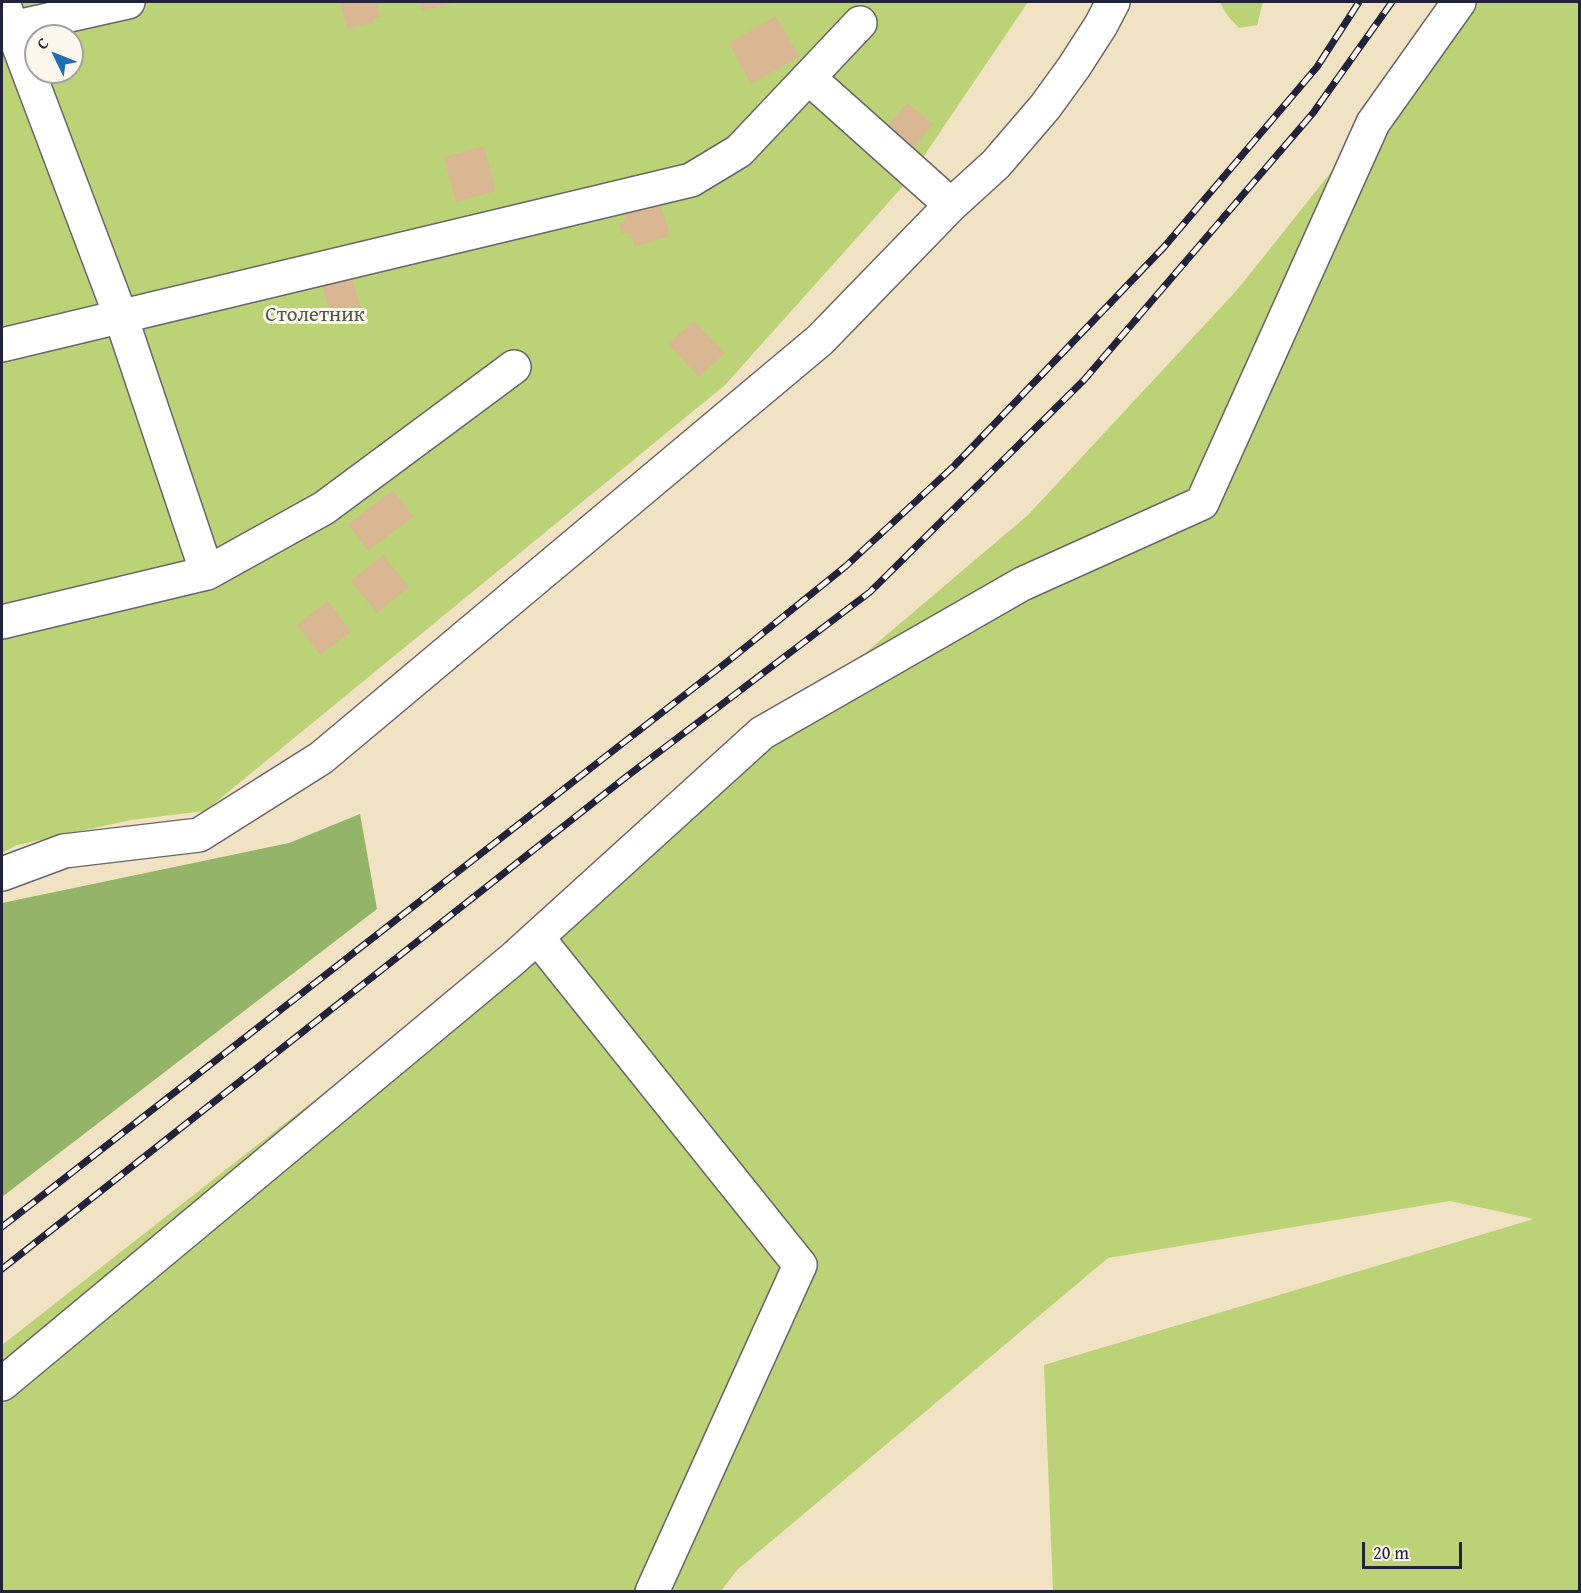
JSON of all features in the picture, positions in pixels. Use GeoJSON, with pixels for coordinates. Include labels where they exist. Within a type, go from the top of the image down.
{"type":"FeatureCollection","features":[{"type":"Feature","properties":{"kind":"lane"},"geometry":{"type":"LineString","coordinates":[[128,2],[6,20],[121,317],[207,573]]}},
{"type":"Feature","properties":{"kind":"lane"},"geometry":{"type":"LineString","coordinates":[[2,874],[64,851],[199,835],[321,758],[820,340],[951,206],[996,164],[1045,107],[1074,67],[1113,2]]}},
{"type":"Feature","properties":{"kind":"lane"},"geometry":{"type":"LineString","coordinates":[[2,1384],[537,938],[762,733],[1022,584],[1202,503],[1373,123],[1459,2]]}},
{"type":"Feature","properties":{"kind":"lane"},"geometry":{"type":"LineString","coordinates":[[2,345],[691,180],[739,151],[860,23]]}},
{"type":"Feature","properties":{"kind":"lane"},"geometry":{"type":"LineString","coordinates":[[809,78],[951,206]]}},
{"type":"Feature","properties":{"kind":"lane"},"geometry":{"type":"LineString","coordinates":[[2,621],[207,573],[324,508],[514,367]]}},
{"type":"Feature","properties":{"kind":"lane"},"geometry":{"type":"LineString","coordinates":[[537,938],[800,1264],[652,1592]]}},
{"type":"Feature","properties":{"kind":"green space","name":"Столетник"},"geometry":{"type":"Polygon","coordinates":[[[2,2],[1028,2],[905,184],[725,385],[205,811],[131,820],[17,845],[2,853],[2,2]]]}},
{"type":"Feature","properties":{"kind":"green space"},"geometry":{"type":"Polygon","coordinates":[[[1220,2],[1263,2],[1257,25],[1239,28],[1227,15],[1220,2]]]}},
{"type":"Feature","properties":{"kind":"green space"},"geometry":{"type":"Polygon","coordinates":[[[1467,2],[1579,2],[1579,1591],[1053,1591],[1044,1365],[1534,1219],[1450,1201],[1108,1258],[737,1570],[721,1591],[2,1592],[2,1345],[626,856],[1028,515],[1237,290],[1467,2]]]}},
{"type":"Feature","properties":{"kind":"green space"},"geometry":{"type":"Polygon","coordinates":[[[360,814],[377,909],[2,1197],[2,903],[289,843],[360,814]]]}},
{"type":"Feature","properties":{"kind":"building"},"geometry":{"type":"Polygon","coordinates":[[[340,2],[376,2],[380,17],[373,18],[374,23],[347,29],[340,2]]]}},
{"type":"Feature","properties":{"kind":"building"},"geometry":{"type":"Polygon","coordinates":[[[420,2],[449,2],[449,5],[422,10],[420,2]]]}},
{"type":"Feature","properties":{"kind":"building"},"geometry":{"type":"Polygon","coordinates":[[[776,16],[799,57],[751,84],[729,43],[776,16]]]}},
{"type":"Feature","properties":{"kind":"building"},"geometry":{"type":"Polygon","coordinates":[[[907,103],[933,124],[911,151],[878,138],[907,103]]]}},
{"type":"Feature","properties":{"kind":"building"},"geometry":{"type":"Polygon","coordinates":[[[484,146],[496,191],[456,202],[444,157],[484,146]]]}},
{"type":"Feature","properties":{"kind":"building"},"geometry":{"type":"Polygon","coordinates":[[[658,196],[670,236],[635,247],[630,232],[622,234],[619,223],[626,220],[622,207],[658,196]]]}},
{"type":"Feature","properties":{"kind":"building"},"geometry":{"type":"Polygon","coordinates":[[[348,266],[361,308],[332,317],[319,275],[348,266]]]}},
{"type":"Feature","properties":{"kind":"building"},"geometry":{"type":"Polygon","coordinates":[[[694,321],[725,353],[699,377],[668,344],[694,321]]]}},
{"type":"Feature","properties":{"kind":"building"},"geometry":{"type":"Polygon","coordinates":[[[393,490],[413,517],[368,551],[348,524],[393,490]]]}},
{"type":"Feature","properties":{"kind":"building"},"geometry":{"type":"Polygon","coordinates":[[[383,555],[409,587],[377,613],[351,581],[383,555]]]}},
{"type":"Feature","properties":{"kind":"building"},"geometry":{"type":"Polygon","coordinates":[[[328,601],[351,632],[320,655],[297,625],[328,601]]]}},
{"type":"Feature","properties":{"kind":"railway"},"geometry":{"type":"LineString","coordinates":[[2,1227],[732,658],[846,566],[954,466],[1164,247],[1317,67],[1359,2]]}},
{"type":"Feature","properties":{"kind":"railway"},"geometry":{"type":"LineString","coordinates":[[2,1269],[626,777],[870,592],[1084,380],[1313,113],[1392,2]]}}]}
